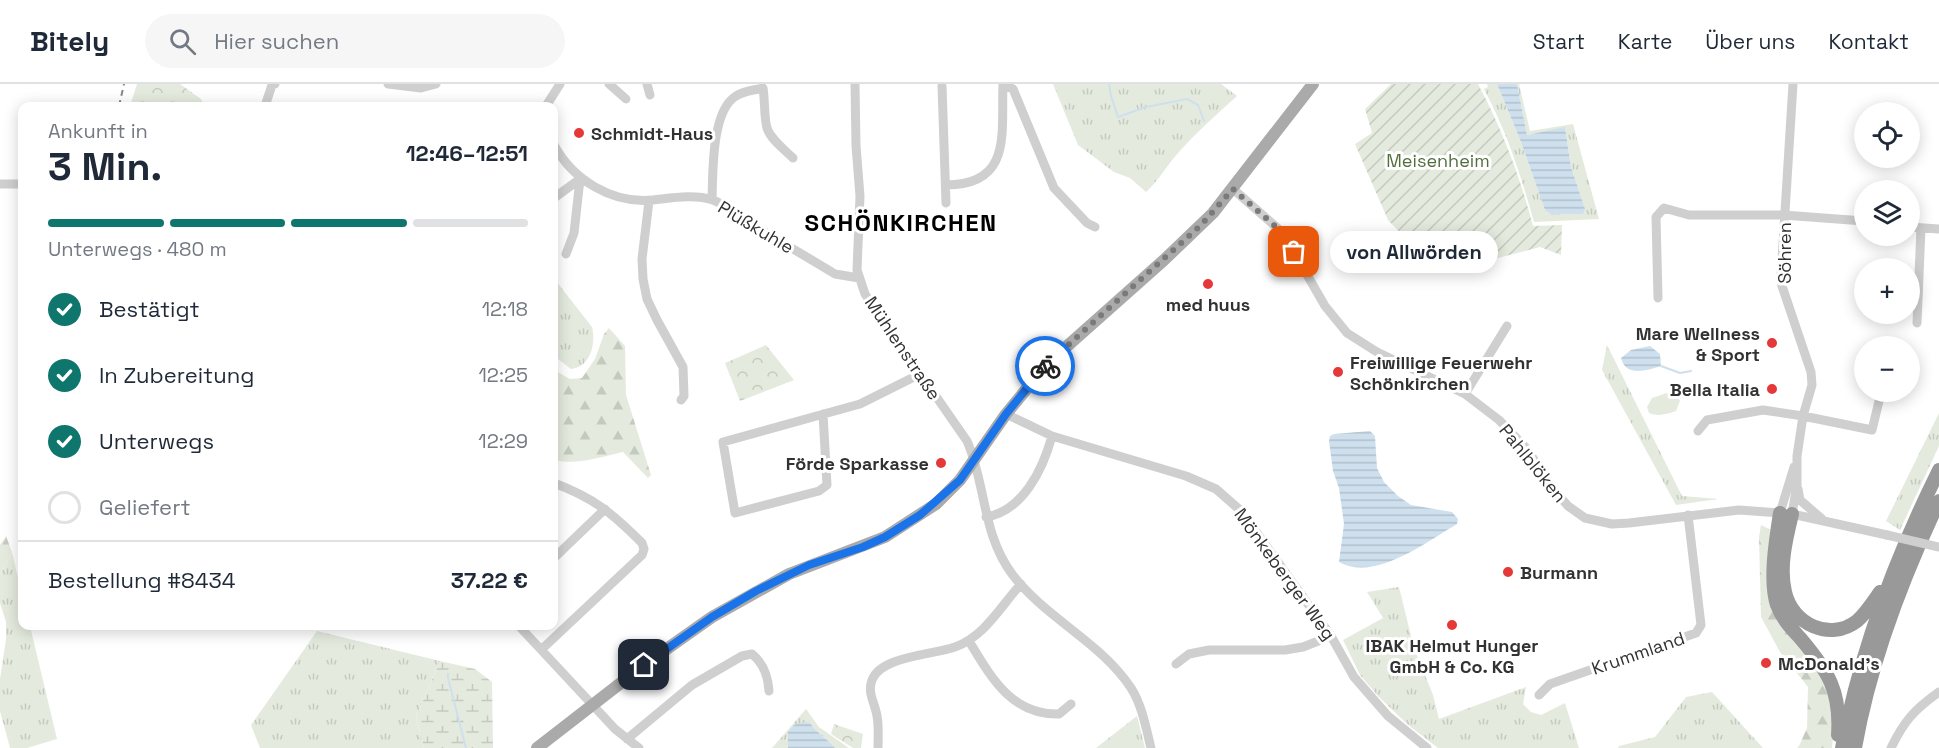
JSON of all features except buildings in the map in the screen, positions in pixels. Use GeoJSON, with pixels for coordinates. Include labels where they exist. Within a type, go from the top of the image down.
{"type":"FeatureCollection","features":[{"type":"Feature","properties":{"kind":"highway"},"geometry":{"type":"LineString","coordinates":[[1842,748],[1854,691],[1873,626],[1892,576],[1939,470]]}},
{"type":"Feature","properties":{"kind":"highway"},"geometry":{"type":"LineString","coordinates":[[1855,748],[1866,695],[1888,624],[1939,501]]}},
{"type":"Feature","properties":{"kind":"highway"},"geometry":{"type":"LineString","coordinates":[[1786,514],[1785,592],[1788,603],[1796,615],[1809,626],[1825,630],[1839,630],[1856,622],[1892,576]]}},
{"type":"Feature","properties":{"kind":"highway"},"geometry":{"type":"LineString","coordinates":[[1786,514],[1774,577],[1777,605],[1786,622],[1829,676],[1835,693],[1839,724],[1837,748]]}},
{"type":"Feature","properties":{"kind":"main road"},"geometry":{"type":"LineString","coordinates":[[537,748],[644,665],[712,617],[749,595],[809,565],[863,547],[903,527],[936,504],[960,480],[1006,414],[1047,364],[1201,225],[1233,189],[1313,84]]}},
{"type":"Feature","properties":{"kind":"street"},"geometry":{"type":"LineString","coordinates":[[266,102],[272,84]]}},
{"type":"Feature","properties":{"kind":"street"},"geometry":{"type":"LineString","coordinates":[[388,84],[414,88],[436,84]]}},
{"type":"Feature","properties":{"kind":"street"},"geometry":{"type":"LineString","coordinates":[[549,102],[560,84]]}},
{"type":"Feature","properties":{"kind":"street"},"geometry":{"type":"LineString","coordinates":[[609,84],[626,99]]}},
{"type":"Feature","properties":{"kind":"street"},"geometry":{"type":"LineString","coordinates":[[647,84],[650,95]]}},
{"type":"Feature","properties":{"kind":"street","name":"Mühlenstraße"},"geometry":{"type":"LineString","coordinates":[[855,84],[860,196],[859,278],[865,294],[967,441],[975,460],[986,517],[999,552],[1011,573],[1053,616],[1119,671],[1132,689],[1141,709],[1151,748]]}},
{"type":"Feature","properties":{"kind":"street"},"geometry":{"type":"LineString","coordinates":[[946,185],[959,185],[981,178],[998,162],[1003,84],[1013,89],[1054,188],[1087,223],[1095,227]]}},
{"type":"Feature","properties":{"kind":"street","name":"Söhren"},"geometry":{"type":"LineString","coordinates":[[1786,514],[1797,485],[1797,456],[1803,416],[1812,385],[1811,372],[1782,286],[1783,214],[1793,84]]}},
{"type":"Feature","properties":{"kind":"street"},"geometry":{"type":"LineString","coordinates":[[942,86],[946,203]]}},
{"type":"Feature","properties":{"kind":"street"},"geometry":{"type":"LineString","coordinates":[[712,200],[714,146],[725,110],[730,100],[737,94],[763,88],[767,127],[771,136],[793,158]]}},
{"type":"Feature","properties":{"kind":"street","name":"Plüßkuhle"},"geometry":{"type":"LineString","coordinates":[[558,151],[580,179],[598,190],[649,201],[682,197],[712,200],[835,274],[859,278]]}},
{"type":"Feature","properties":{"kind":"street"},"geometry":{"type":"LineString","coordinates":[[558,195],[580,179]]}},
{"type":"Feature","properties":{"kind":"street"},"geometry":{"type":"LineString","coordinates":[[566,254],[574,233],[580,179]]}},
{"type":"Feature","properties":{"kind":"street"},"geometry":{"type":"LineString","coordinates":[[0,184],[18,184]]}},
{"type":"Feature","properties":{"kind":"street","name":"Pahlblöken"},"geometry":{"type":"LineString","coordinates":[[1233,189],[1283,233],[1325,306],[1347,333],[1377,352],[1465,394],[1499,420],[1527,449],[1558,496],[1585,518],[1620,524],[1735,510],[1786,514],[1824,520],[1939,548]]}},
{"type":"Feature","properties":{"kind":"street"},"geometry":{"type":"LineString","coordinates":[[649,201],[642,260],[643,279],[647,299],[683,367],[684,396],[681,400]]}},
{"type":"Feature","properties":{"kind":"street"},"geometry":{"type":"LineString","coordinates":[[1658,298],[1656,217],[1664,208],[1689,215],[1783,214],[1854,220]]}},
{"type":"Feature","properties":{"kind":"street"},"geometry":{"type":"LineString","coordinates":[[1920,258],[1921,228],[1939,229]]}},
{"type":"Feature","properties":{"kind":"street"},"geometry":{"type":"LineString","coordinates":[[1465,394],[1507,326]]}},
{"type":"Feature","properties":{"kind":"street"},"geometry":{"type":"LineString","coordinates":[[823,414],[827,485],[819,491],[735,513],[723,442],[823,414],[860,404],[920,374]]}},
{"type":"Feature","properties":{"kind":"street"},"geometry":{"type":"LineString","coordinates":[[1698,431],[1707,420],[1763,410],[1872,430],[1879,402]]}},
{"type":"Feature","properties":{"kind":"street","name":"Mönkeberger Weg"},"geometry":{"type":"LineString","coordinates":[[1006,414],[1052,436],[1186,476],[1216,489],[1241,511],[1331,636],[1354,677],[1370,697],[1427,748]]}},
{"type":"Feature","properties":{"kind":"street"},"geometry":{"type":"LineString","coordinates":[[986,517],[1004,511],[1028,488],[1041,467],[1052,436]]}},
{"type":"Feature","properties":{"kind":"street"},"geometry":{"type":"LineString","coordinates":[[1786,514],[1797,456]]}},
{"type":"Feature","properties":{"kind":"street"},"geometry":{"type":"LineString","coordinates":[[542,649],[642,555],[644,549],[642,543],[614,515],[558,484]]}},
{"type":"Feature","properties":{"kind":"street"},"geometry":{"type":"LineString","coordinates":[[1797,485],[1800,500],[1824,520]]}},
{"type":"Feature","properties":{"kind":"street"},"geometry":{"type":"LineString","coordinates":[[558,554],[605,509]]}},
{"type":"Feature","properties":{"kind":"street","name":"Krummland"},"geometry":{"type":"LineString","coordinates":[[1539,695],[1550,684],[1696,633],[1701,625],[1688,515]]}},
{"type":"Feature","properties":{"kind":"street"},"geometry":{"type":"LineString","coordinates":[[878,748],[877,717],[870,691],[872,679],[878,670],[887,664],[943,651],[969,641],[988,625],[1021,584]]}},
{"type":"Feature","properties":{"kind":"street"},"geometry":{"type":"LineString","coordinates":[[523,630],[627,739],[639,748]]}},
{"type":"Feature","properties":{"kind":"street"},"geometry":{"type":"LineString","coordinates":[[1176,664],[1189,654],[1199,652],[1232,649],[1285,650],[1312,644],[1331,636]]}},
{"type":"Feature","properties":{"kind":"street"},"geometry":{"type":"LineString","coordinates":[[969,641],[989,675],[1012,699],[1030,710],[1045,714],[1059,714],[1071,704]]}},
{"type":"Feature","properties":{"kind":"street"},"geometry":{"type":"LineString","coordinates":[[627,739],[692,685],[742,656],[752,654],[758,659],[768,676],[769,691]]}},
{"type":"Feature","properties":{"kind":"street"},"geometry":{"type":"LineString","coordinates":[[1891,748],[1901,728],[1918,707],[1939,692]]}},
{"type":"Feature","properties":{"kind":"green space"},"geometry":{"type":"Polygon","coordinates":[[[137,84],[180,84],[202,102],[131,102],[137,84]]]}},
{"type":"Feature","properties":{"kind":"green space"},"geometry":{"type":"Polygon","coordinates":[[[1053,84],[1221,84],[1237,96],[1188,142],[1146,192],[1130,178],[1114,172],[1078,145],[1053,84]]]}},
{"type":"Feature","properties":{"kind":"green space","name":"Meisenheim"},"geometry":{"type":"Polygon","coordinates":[[[1391,84],[1478,84],[1510,153],[1533,226],[1562,225],[1561,255],[1540,247],[1479,263],[1434,251],[1418,239],[1409,242],[1388,220],[1355,144],[1372,133],[1365,109],[1391,84]]]}},
{"type":"Feature","properties":{"kind":"green space"},"geometry":{"type":"Polygon","coordinates":[[[1487,84],[1497,84],[1545,210],[1585,210],[1571,167],[1565,128],[1527,135],[1517,84],[1519,84],[1530,131],[1573,124],[1599,219],[1534,222],[1513,154],[1484,89],[1488,87],[1487,84]]]}},
{"type":"Feature","properties":{"kind":"green space"},"geometry":{"type":"Polygon","coordinates":[[[558,284],[592,327],[593,333],[592,347],[587,359],[583,364],[571,369],[558,359],[558,284]]]}},
{"type":"Feature","properties":{"kind":"green space"},"geometry":{"type":"Polygon","coordinates":[[[609,328],[625,346],[626,395],[651,475],[648,478],[623,452],[578,461],[558,460],[558,372],[570,379],[582,378],[595,359],[604,334],[609,328]]]}},
{"type":"Feature","properties":{"kind":"green space"},"geometry":{"type":"Polygon","coordinates":[[[766,345],[794,380],[740,401],[725,363],[766,345]]]}},
{"type":"Feature","properties":{"kind":"green space"},"geometry":{"type":"Polygon","coordinates":[[[1607,345],[1682,496],[1718,499],[1676,505],[1602,370],[1607,345]]]}},
{"type":"Feature","properties":{"kind":"green space"},"geometry":{"type":"Polygon","coordinates":[[[1667,393],[1677,396],[1680,401],[1676,411],[1659,415],[1649,413],[1647,407],[1652,398],[1667,393]]]}},
{"type":"Feature","properties":{"kind":"green space"},"geometry":{"type":"Polygon","coordinates":[[[1939,413],[1939,446],[1900,530],[1886,521],[1939,413]]]}},
{"type":"Feature","properties":{"kind":"green space"},"geometry":{"type":"Polygon","coordinates":[[[1761,525],[1769,529],[1772,535],[1773,591],[1777,618],[1790,637],[1816,664],[1827,683],[1833,715],[1832,748],[1797,748],[1807,728],[1808,687],[1780,652],[1761,617],[1759,537],[1761,525]]]}},
{"type":"Feature","properties":{"kind":"green space"},"geometry":{"type":"Polygon","coordinates":[[[6,536],[12,552],[0,574],[0,545],[6,536]]]}},
{"type":"Feature","properties":{"kind":"green space"},"geometry":{"type":"Polygon","coordinates":[[[12,552],[18,578],[18,630],[31,630],[57,739],[27,748],[10,748],[0,711],[0,679],[6,622],[0,603],[0,574],[12,552]]]}},
{"type":"Feature","properties":{"kind":"green space"},"geometry":{"type":"Polygon","coordinates":[[[1399,587],[1414,648],[1433,695],[1439,719],[1526,687],[1523,704],[1531,712],[1541,715],[1565,703],[1579,748],[1438,748],[1407,724],[1360,675],[1343,640],[1383,618],[1367,592],[1399,587]]]}},
{"type":"Feature","properties":{"kind":"green space"},"geometry":{"type":"Polygon","coordinates":[[[317,631],[440,661],[416,717],[424,748],[260,748],[251,725],[317,631]]]}},
{"type":"Feature","properties":{"kind":"green space"},"geometry":{"type":"Polygon","coordinates":[[[440,661],[475,669],[492,682],[493,748],[424,748],[416,717],[440,661]]]}},
{"type":"Feature","properties":{"kind":"green space"},"geometry":{"type":"Polygon","coordinates":[[[1712,692],[1763,748],[1618,748],[1655,737],[1686,697],[1712,692]]]}},
{"type":"Feature","properties":{"kind":"green space"},"geometry":{"type":"Polygon","coordinates":[[[806,709],[819,727],[849,748],[835,748],[810,723],[790,739],[788,748],[772,748],[806,709]]]}},
{"type":"Feature","properties":{"kind":"green space"},"geometry":{"type":"Polygon","coordinates":[[[1137,716],[1145,748],[1096,748],[1137,716]]]}},
{"type":"Feature","properties":{"kind":"green space"},"geometry":{"type":"Polygon","coordinates":[[[834,724],[863,734],[861,748],[853,748],[831,734],[834,724]]]}},
{"type":"Feature","properties":{"kind":"water"},"geometry":{"type":"Polygon","coordinates":[[[1497,84],[1517,84],[1527,135],[1565,127],[1571,167],[1585,209],[1583,214],[1551,214],[1545,210],[1497,84]]]}},
{"type":"Feature","properties":{"kind":"water"},"geometry":{"type":"Polygon","coordinates":[[[1650,346],[1660,354],[1661,366],[1637,371],[1623,364],[1621,358],[1631,350],[1650,346]]]}},
{"type":"Feature","properties":{"kind":"water"},"geometry":{"type":"Polygon","coordinates":[[[1370,431],[1375,436],[1377,468],[1384,482],[1398,496],[1411,505],[1452,512],[1458,519],[1457,524],[1400,557],[1384,564],[1353,567],[1339,562],[1344,524],[1329,441],[1330,436],[1334,434],[1370,431]]]}},
{"type":"Feature","properties":{"kind":"water"},"geometry":{"type":"Polygon","coordinates":[[[810,723],[835,748],[788,748],[788,732],[794,725],[810,723]]]}},
{"type":"Feature","properties":{"kind":"waterway"},"geometry":{"type":"LineString","coordinates":[[1109,84],[1118,117],[1146,107],[1187,99],[1198,105],[1204,121]]}},
{"type":"Feature","properties":{"kind":"waterway"},"geometry":{"type":"LineString","coordinates":[[1661,366],[1680,373],[1691,371]]}},
{"type":"Feature","properties":{"kind":"waterway"},"geometry":{"type":"LineString","coordinates":[[448,674],[466,748]]}},
{"type":"Feature","properties":{"kind":"railway"},"geometry":{"type":"LineString","coordinates":[[120,102],[124,84]]}},
{"type":"Feature","properties":{"kind":"way so far"},"geometry":{"type":"LineString","coordinates":[[1045,366],[1201,225],[1233,189],[1283,233],[1294,252]]}},
{"type":"Feature","properties":{"kind":"place","name":"Schmidt-Haus"},"geometry":{"type":"Point","coordinates":[579,133]}},
{"type":"Feature","properties":{"kind":"place","name":"von Allwörden"},"geometry":{"type":"Point","coordinates":[1294,252]}},
{"type":"Feature","properties":{"kind":"place","name":"med huus"},"geometry":{"type":"Point","coordinates":[1208,284]}},
{"type":"Feature","properties":{"kind":"place","name":"Mare Wellness & Sport"},"geometry":{"type":"Point","coordinates":[1772,343]}},
{"type":"Feature","properties":{"kind":"place","name":"Freiwillige Feuerwehr Schönkirchen"},"geometry":{"type":"Point","coordinates":[1338,372]}},
{"type":"Feature","properties":{"kind":"place","name":"Bella Italia"},"geometry":{"type":"Point","coordinates":[1772,389]}},
{"type":"Feature","properties":{"kind":"place","name":"Förde Sparkasse"},"geometry":{"type":"Point","coordinates":[941,463]}},
{"type":"Feature","properties":{"kind":"place","name":"Burmann"},"geometry":{"type":"Point","coordinates":[1508,572]}},
{"type":"Feature","properties":{"kind":"place","name":"IBAK Helmut Hunger GmbH & Co. KG"},"geometry":{"type":"Point","coordinates":[1452,625]}},
{"type":"Feature","properties":{"kind":"place","name":"McDonald's"},"geometry":{"type":"Point","coordinates":[1766,663]}},
{"type":"Feature","properties":{"kind":"district","name":"SCHÖNKIRCHEN"},"geometry":{"type":"Point","coordinates":[901,222]}},
{"type":"Feature","properties":{"kind":"route"},"geometry":{"type":"LineString","coordinates":[[644,665],[712,617],[756,591],[809,565],[885,537],[936,504],[960,480],[1006,414],[1045,366]]}}]}
